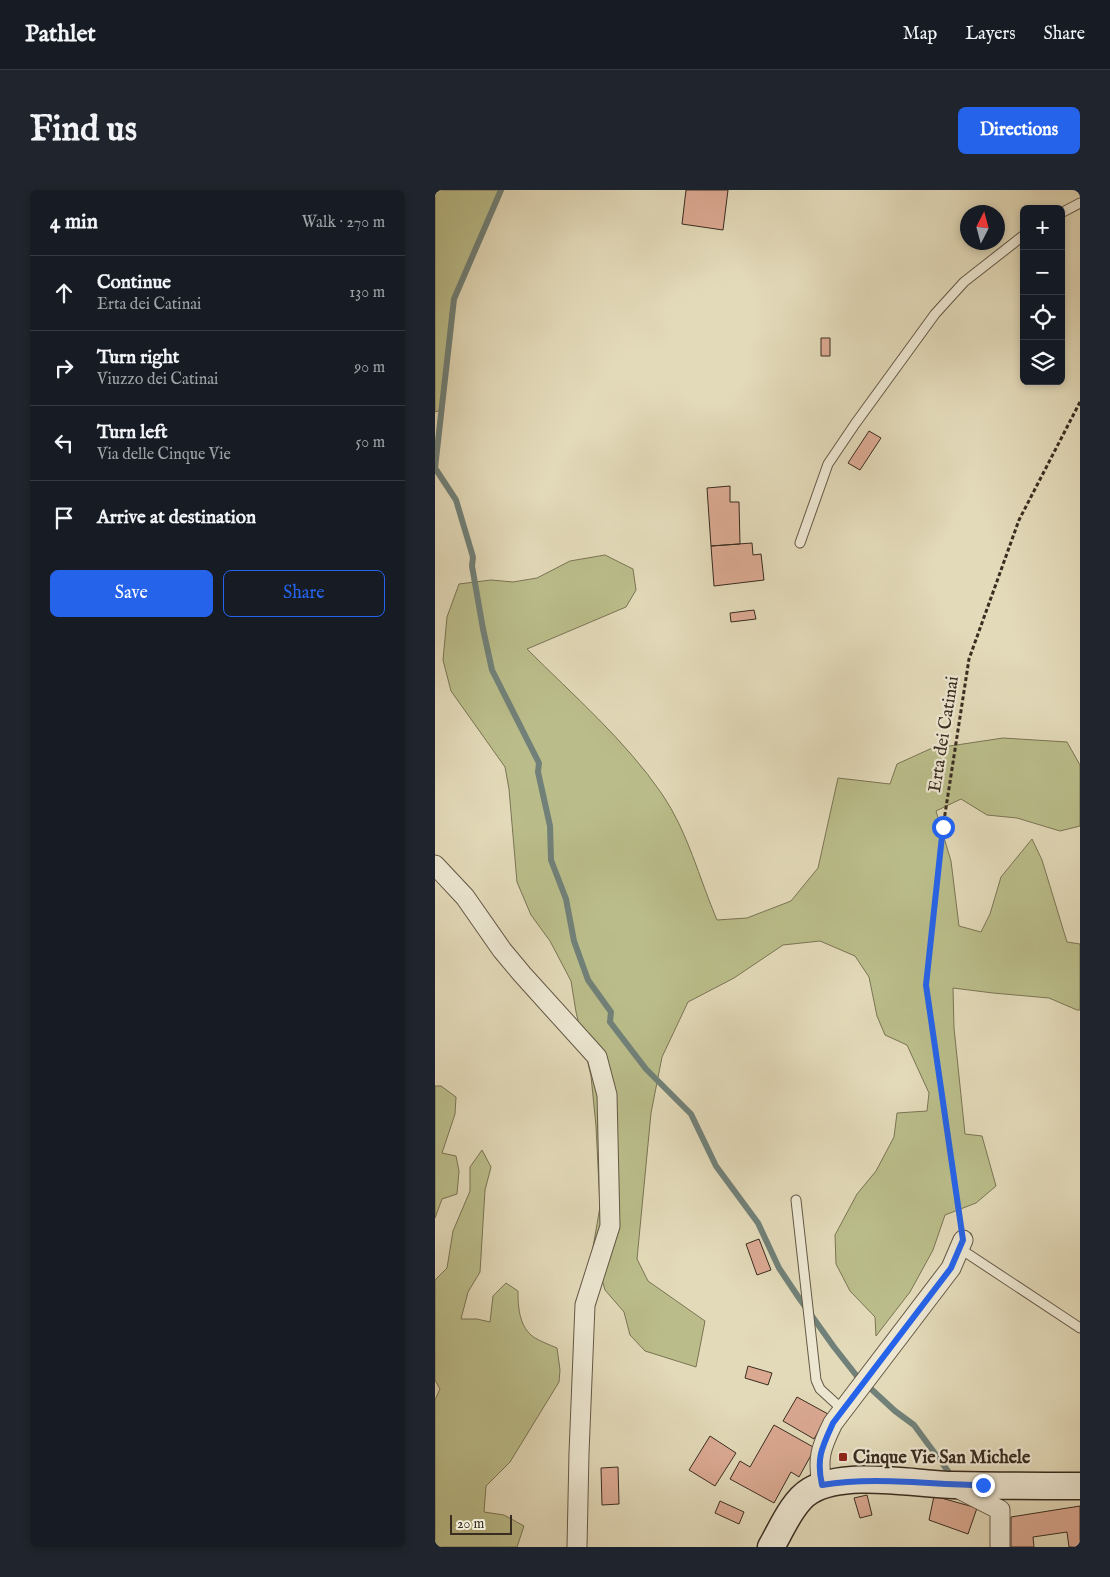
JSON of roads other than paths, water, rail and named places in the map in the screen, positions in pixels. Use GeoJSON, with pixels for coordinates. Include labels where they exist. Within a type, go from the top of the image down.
{"type":"FeatureCollection","features":[{"type":"Feature","properties":{"kind":"street"},"geometry":{"type":"LineString","coordinates":[[435,864],[465,897],[502,950],[522,974],[597,1056],[607,1095],[610,1226],[585,1305],[577,1547]]}},
{"type":"Feature","properties":{"kind":"street"},"geometry":{"type":"LineString","coordinates":[[822,1485],[819,1458],[833,1423],[951,1268],[961,1244]]}},
{"type":"Feature","properties":{"kind":"street"},"geometry":{"type":"LineString","coordinates":[[771,1547],[797,1503],[808,1492],[822,1485],[846,1481],[875,1480],[952,1485],[1080,1486]]}},
{"type":"Feature","properties":{"kind":"street"},"geometry":{"type":"LineString","coordinates":[[952,1485],[1000,1510],[1001,1547]]}},
{"type":"Feature","properties":{"kind":"lane"},"geometry":{"type":"LineString","coordinates":[[1065,212],[1080,203]]}},
{"type":"Feature","properties":{"kind":"lane"},"geometry":{"type":"LineString","coordinates":[[800,543],[828,464],[861,416],[935,314],[964,282],[1020,238]]}},
{"type":"Feature","properties":{"kind":"lane"},"geometry":{"type":"LineString","coordinates":[[796,1200],[816,1380],[820,1389],[843,1410]]}},
{"type":"Feature","properties":{"kind":"lane"},"geometry":{"type":"LineString","coordinates":[[961,1244],[1080,1328]]}},
{"type":"Feature","properties":{"kind":"waterway"},"geometry":{"type":"LineString","coordinates":[[501,190],[454,299],[435,468],[456,500],[473,557],[472,566],[492,670],[539,763],[538,772],[550,826],[551,860],[566,899],[574,941],[588,980],[611,1012],[610,1022],[646,1069],[691,1114],[716,1166],[758,1223],[779,1268],[799,1298],[856,1375],[895,1411],[914,1425],[953,1478]]}},
{"type":"Feature","properties":{"kind":"place","name":"Cinque Vie San Michele"},"geometry":{"type":"Point","coordinates":[843,1457]}}]}
